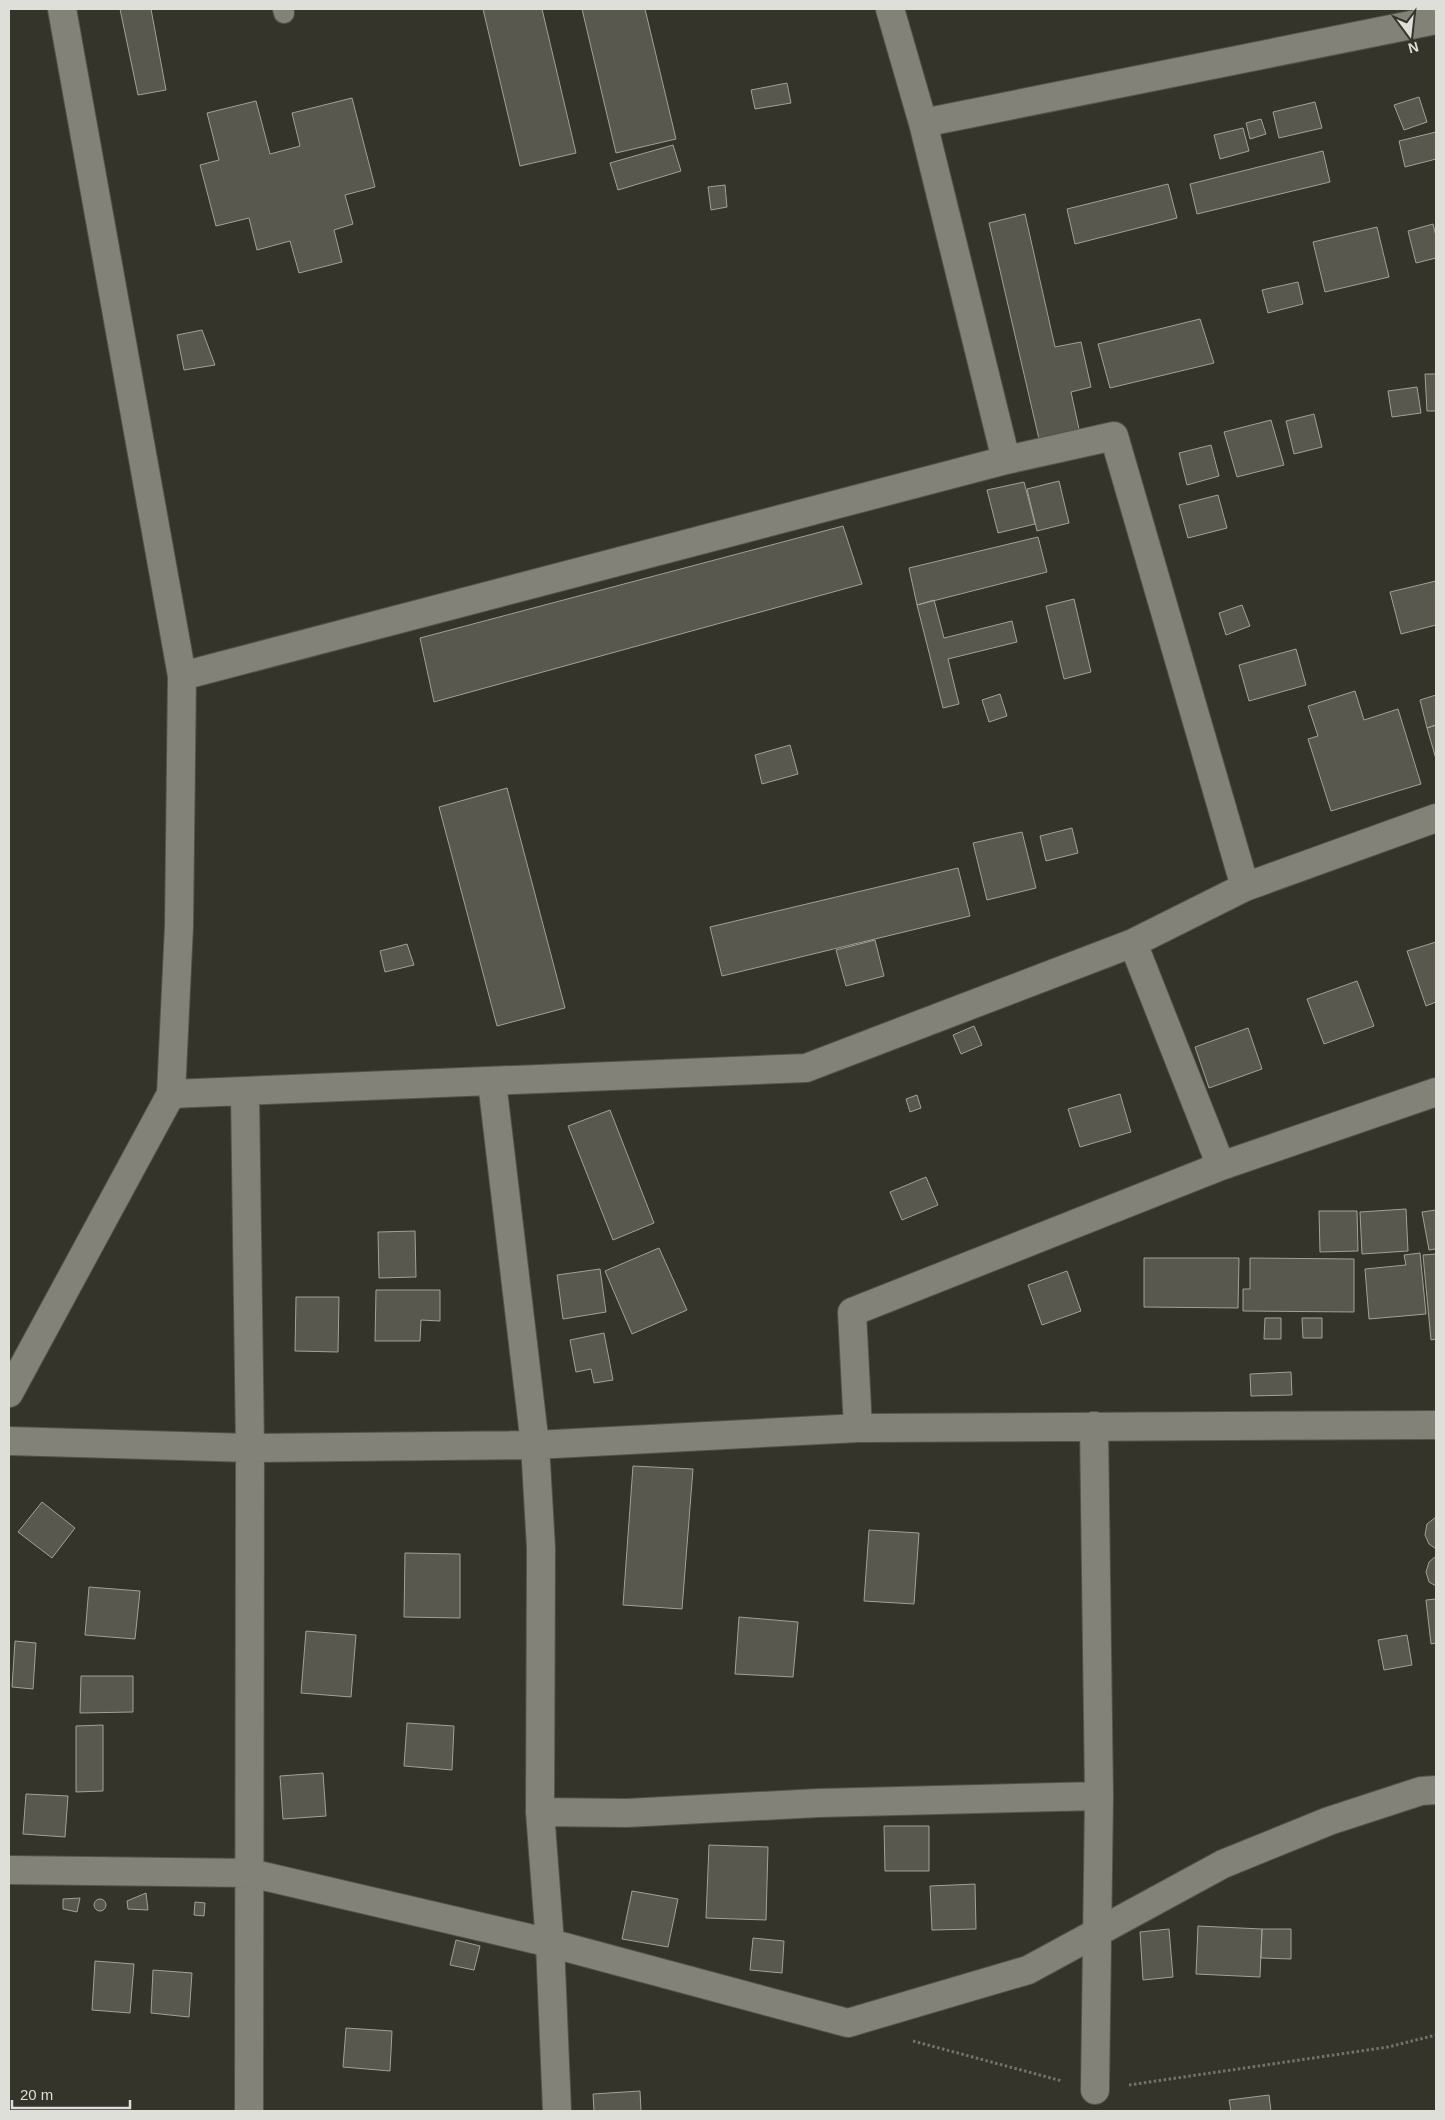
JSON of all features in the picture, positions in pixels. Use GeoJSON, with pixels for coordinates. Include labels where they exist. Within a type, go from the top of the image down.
{"type":"FeatureCollection","features":[{"type":"Feature","properties":{"kind":"street"},"geometry":{"type":"LineString","coordinates":[[9,1393],[171,1094],[179,926],[182,676],[62,9]]}},
{"type":"Feature","properties":{"kind":"street"},"geometry":{"type":"LineString","coordinates":[[890,9],[923,123],[1006,460]]}},
{"type":"Feature","properties":{"kind":"street"},"geometry":{"type":"LineString","coordinates":[[923,123],[1436,20]]}},
{"type":"Feature","properties":{"kind":"street"},"geometry":{"type":"LineString","coordinates":[[182,676],[1006,460],[1114,436],[1245,887]]}},
{"type":"Feature","properties":{"kind":"street"},"geometry":{"type":"LineString","coordinates":[[171,1094],[806,1068],[1133,943],[1245,887],[1436,818]]}},
{"type":"Feature","properties":{"kind":"street"},"geometry":{"type":"LineString","coordinates":[[1133,943],[1221,1166]]}},
{"type":"Feature","properties":{"kind":"street"},"geometry":{"type":"LineString","coordinates":[[492,1082],[534,1445],[541,1548],[540,1812],[550,1943],[557,2111]]}},
{"type":"Feature","properties":{"kind":"street"},"geometry":{"type":"LineString","coordinates":[[245,1092],[250,1448],[249,2111]]}},
{"type":"Feature","properties":{"kind":"street"},"geometry":{"type":"LineString","coordinates":[[858,1428],[852,1312],[1221,1166],[1436,1092]]}},
{"type":"Feature","properties":{"kind":"street"},"geometry":{"type":"LineString","coordinates":[[9,1441],[250,1448],[534,1445],[858,1428],[1436,1425]]}},
{"type":"Feature","properties":{"kind":"street"},"geometry":{"type":"LineString","coordinates":[[1094,1426],[1099,1796],[1095,2090]]}},
{"type":"Feature","properties":{"kind":"street"},"geometry":{"type":"LineString","coordinates":[[9,1870],[250,1873],[550,1943],[848,2024],[1028,1970],[1223,1864],[1329,1821],[1421,1791],[1436,1790]]}},
{"type":"Feature","properties":{"kind":"street"},"geometry":{"type":"LineString","coordinates":[[540,1812],[627,1813],[818,1803],[1099,1796]]}},
{"type":"Feature","properties":{"kind":"path"},"geometry":{"type":"LineString","coordinates":[[904,2038],[1095,2090],[1388,2047],[1436,2035]]}},
{"type":"Feature","properties":{"kind":"building"},"geometry":{"type":"Polygon","coordinates":[[[120,9],[151,9],[166,90],[138,95],[120,9]]]}},
{"type":"Feature","properties":{"kind":"building"},"geometry":{"type":"Polygon","coordinates":[[[483,9],[542,9],[576,153],[520,166],[483,9]]]}},
{"type":"Feature","properties":{"kind":"building"},"geometry":{"type":"Polygon","coordinates":[[[582,9],[645,9],[676,139],[616,153],[582,9]]]}},
{"type":"Feature","properties":{"kind":"building"},"geometry":{"type":"Polygon","coordinates":[[[787,83],[791,103],[755,109],[751,90],[787,83]]]}},
{"type":"Feature","properties":{"kind":"building"},"geometry":{"type":"Polygon","coordinates":[[[1419,97],[1427,122],[1404,130],[1394,105],[1419,97]]]}},
{"type":"Feature","properties":{"kind":"building"},"geometry":{"type":"Polygon","coordinates":[[[352,98],[375,187],[345,195],[353,224],[334,230],[342,262],[299,273],[290,241],[257,250],[249,218],[216,226],[200,165],[219,160],[207,113],[256,101],[270,154],[300,146],[292,113],[352,98]]]}},
{"type":"Feature","properties":{"kind":"building"},"geometry":{"type":"Polygon","coordinates":[[[1315,102],[1322,128],[1279,138],[1273,112],[1315,102]]]}},
{"type":"Feature","properties":{"kind":"building"},"geometry":{"type":"Polygon","coordinates":[[[1261,119],[1266,134],[1250,139],[1246,123],[1261,119]]]}},
{"type":"Feature","properties":{"kind":"building"},"geometry":{"type":"Polygon","coordinates":[[[1243,128],[1249,151],[1220,159],[1214,135],[1243,128]]]}},
{"type":"Feature","properties":{"kind":"building"},"geometry":{"type":"Polygon","coordinates":[[[1436,132],[1436,159],[1405,167],[1399,141],[1436,132]]]}},
{"type":"Feature","properties":{"kind":"building"},"geometry":{"type":"Polygon","coordinates":[[[673,145],[681,171],[618,190],[610,163],[673,145]]]}},
{"type":"Feature","properties":{"kind":"building"},"geometry":{"type":"Polygon","coordinates":[[[1323,151],[1330,182],[1197,214],[1190,184],[1323,151]]]}},
{"type":"Feature","properties":{"kind":"building"},"geometry":{"type":"Polygon","coordinates":[[[1168,184],[1177,218],[1075,244],[1067,209],[1168,184]]]}},
{"type":"Feature","properties":{"kind":"building"},"geometry":{"type":"Polygon","coordinates":[[[725,185],[727,207],[711,210],[708,187],[725,185]]]}},
{"type":"Feature","properties":{"kind":"building"},"geometry":{"type":"Polygon","coordinates":[[[1025,214],[1055,347],[1081,342],[1091,387],[1071,392],[1079,429],[1039,439],[989,223],[1025,214]]]}},
{"type":"Feature","properties":{"kind":"building"},"geometry":{"type":"Polygon","coordinates":[[[1433,224],[1436,236],[1436,258],[1416,263],[1408,231],[1433,224]]]}},
{"type":"Feature","properties":{"kind":"building"},"geometry":{"type":"Polygon","coordinates":[[[1377,227],[1389,277],[1325,292],[1313,242],[1377,227]]]}},
{"type":"Feature","properties":{"kind":"building"},"geometry":{"type":"Polygon","coordinates":[[[1298,282],[1303,304],[1268,313],[1262,290],[1298,282]]]}},
{"type":"Feature","properties":{"kind":"building"},"geometry":{"type":"Polygon","coordinates":[[[1200,319],[1214,363],[1110,388],[1098,344],[1200,319]]]}},
{"type":"Feature","properties":{"kind":"building"},"geometry":{"type":"Polygon","coordinates":[[[202,330],[215,365],[184,370],[177,335],[202,330]]]}},
{"type":"Feature","properties":{"kind":"building"},"geometry":{"type":"Polygon","coordinates":[[[1425,374],[1436,374],[1436,411],[1427,411],[1425,374]]]}},
{"type":"Feature","properties":{"kind":"building"},"geometry":{"type":"Polygon","coordinates":[[[1417,387],[1421,413],[1392,417],[1388,391],[1417,387]]]}},
{"type":"Feature","properties":{"kind":"building"},"geometry":{"type":"Polygon","coordinates":[[[1314,414],[1322,447],[1294,454],[1286,421],[1314,414]]]}},
{"type":"Feature","properties":{"kind":"building"},"geometry":{"type":"Polygon","coordinates":[[[1271,420],[1284,465],[1237,477],[1224,432],[1271,420]]]}},
{"type":"Feature","properties":{"kind":"building"},"geometry":{"type":"Polygon","coordinates":[[[1211,445],[1219,476],[1187,485],[1179,453],[1211,445]]]}},
{"type":"Feature","properties":{"kind":"building"},"geometry":{"type":"Polygon","coordinates":[[[1059,481],[1069,523],[1037,531],[1027,489],[1059,481]]]}},
{"type":"Feature","properties":{"kind":"building"},"geometry":{"type":"Polygon","coordinates":[[[1024,482],[1035,524],[998,533],[987,490],[1024,482]]]}},
{"type":"Feature","properties":{"kind":"building"},"geometry":{"type":"Polygon","coordinates":[[[1218,495],[1227,528],[1188,538],[1179,505],[1218,495]]]}},
{"type":"Feature","properties":{"kind":"building"},"geometry":{"type":"Polygon","coordinates":[[[843,526],[862,584],[434,702],[420,638],[843,526]]]}},
{"type":"Feature","properties":{"kind":"building"},"geometry":{"type":"Polygon","coordinates":[[[1038,537],[1047,572],[917,605],[909,568],[1038,537]]]}},
{"type":"Feature","properties":{"kind":"building"},"geometry":{"type":"Polygon","coordinates":[[[1436,581],[1436,625],[1401,634],[1390,592],[1436,581]]]}},
{"type":"Feature","properties":{"kind":"building"},"geometry":{"type":"Polygon","coordinates":[[[1074,599],[1091,672],[1064,679],[1046,606],[1074,599]]]}},
{"type":"Feature","properties":{"kind":"building"},"geometry":{"type":"Polygon","coordinates":[[[934,600],[944,638],[1012,621],[1017,642],[948,659],[959,704],[943,708],[917,605],[934,600]]]}},
{"type":"Feature","properties":{"kind":"building"},"geometry":{"type":"Polygon","coordinates":[[[1242,605],[1250,626],[1226,635],[1219,613],[1242,605]]]}},
{"type":"Feature","properties":{"kind":"building"},"geometry":{"type":"Polygon","coordinates":[[[1296,649],[1306,685],[1249,701],[1239,665],[1296,649]]]}},
{"type":"Feature","properties":{"kind":"building"},"geometry":{"type":"Polygon","coordinates":[[[1355,691],[1364,720],[1398,709],[1421,784],[1331,811],[1308,739],[1318,736],[1308,706],[1355,691]]]}},
{"type":"Feature","properties":{"kind":"building"},"geometry":{"type":"Polygon","coordinates":[[[1000,694],[1007,716],[989,722],[982,700],[1000,694]]]}},
{"type":"Feature","properties":{"kind":"building"},"geometry":{"type":"Polygon","coordinates":[[[1436,695],[1436,725],[1427,728],[1420,700],[1436,695]]]}},
{"type":"Feature","properties":{"kind":"building"},"geometry":{"type":"Polygon","coordinates":[[[1436,725],[1436,759],[1427,728],[1436,725]]]}},
{"type":"Feature","properties":{"kind":"building"},"geometry":{"type":"Polygon","coordinates":[[[790,745],[798,774],[762,784],[755,755],[790,745]]]}},
{"type":"Feature","properties":{"kind":"building"},"geometry":{"type":"Polygon","coordinates":[[[507,788],[565,1008],[497,1026],[439,807],[507,788]]]}},
{"type":"Feature","properties":{"kind":"building"},"geometry":{"type":"Polygon","coordinates":[[[1072,828],[1078,853],[1046,861],[1040,836],[1072,828]]]}},
{"type":"Feature","properties":{"kind":"building"},"geometry":{"type":"Polygon","coordinates":[[[1022,832],[1036,888],[987,900],[973,843],[1022,832]]]}},
{"type":"Feature","properties":{"kind":"building"},"geometry":{"type":"Polygon","coordinates":[[[958,868],[970,916],[722,976],[710,927],[958,868]]]}},
{"type":"Feature","properties":{"kind":"building"},"geometry":{"type":"Polygon","coordinates":[[[875,940],[884,976],[846,986],[836,950],[875,940]]]}},
{"type":"Feature","properties":{"kind":"building"},"geometry":{"type":"Polygon","coordinates":[[[1436,942],[1436,1002],[1426,1006],[1407,951],[1436,942]]]}},
{"type":"Feature","properties":{"kind":"building"},"geometry":{"type":"Polygon","coordinates":[[[407,944],[414,965],[385,972],[380,951],[407,944]]]}},
{"type":"Feature","properties":{"kind":"building"},"geometry":{"type":"Polygon","coordinates":[[[1357,981],[1374,1026],[1324,1044],[1307,999],[1357,981]]]}},
{"type":"Feature","properties":{"kind":"building"},"geometry":{"type":"Polygon","coordinates":[[[974,1026],[982,1045],[961,1054],[953,1035],[974,1026]]]}},
{"type":"Feature","properties":{"kind":"building"},"geometry":{"type":"Polygon","coordinates":[[[1248,1028],[1262,1069],[1209,1088],[1195,1047],[1248,1028]]]}},
{"type":"Feature","properties":{"kind":"building"},"geometry":{"type":"Polygon","coordinates":[[[1120,1094],[1131,1132],[1080,1147],[1068,1109],[1120,1094]]]}},
{"type":"Feature","properties":{"kind":"building"},"geometry":{"type":"Polygon","coordinates":[[[917,1095],[921,1108],[910,1112],[906,1099],[917,1095]]]}},
{"type":"Feature","properties":{"kind":"building"},"geometry":{"type":"Polygon","coordinates":[[[610,1110],[654,1223],[613,1240],[568,1126],[610,1110]]]}},
{"type":"Feature","properties":{"kind":"building"},"geometry":{"type":"Polygon","coordinates":[[[926,1177],[938,1205],[902,1220],[890,1192],[926,1177]]]}},
{"type":"Feature","properties":{"kind":"building"},"geometry":{"type":"Polygon","coordinates":[[[1406,1209],[1408,1251],[1362,1254],[1360,1212],[1406,1209]]]}},
{"type":"Feature","properties":{"kind":"building"},"geometry":{"type":"Polygon","coordinates":[[[1436,1210],[1436,1249],[1429,1250],[1422,1212],[1436,1210]]]}},
{"type":"Feature","properties":{"kind":"building"},"geometry":{"type":"Polygon","coordinates":[[[1319,1211],[1357,1211],[1358,1251],[1320,1252],[1319,1211]]]}},
{"type":"Feature","properties":{"kind":"building"},"geometry":{"type":"Polygon","coordinates":[[[415,1231],[416,1277],[379,1278],[378,1232],[415,1231]]]}},
{"type":"Feature","properties":{"kind":"building"},"geometry":{"type":"Polygon","coordinates":[[[659,1248],[687,1310],[632,1334],[605,1271],[659,1248]]]}},
{"type":"Feature","properties":{"kind":"building"},"geometry":{"type":"Polygon","coordinates":[[[1420,1253],[1426,1314],[1369,1319],[1365,1269],[1406,1265],[1404,1255],[1420,1253]]]}},
{"type":"Feature","properties":{"kind":"building"},"geometry":{"type":"Polygon","coordinates":[[[1436,1254],[1436,1339],[1431,1340],[1423,1255],[1436,1254]]]}},
{"type":"Feature","properties":{"kind":"building"},"geometry":{"type":"Polygon","coordinates":[[[1144,1258],[1239,1258],[1238,1308],[1144,1307],[1144,1258]]]}},
{"type":"Feature","properties":{"kind":"building"},"geometry":{"type":"Polygon","coordinates":[[[1250,1258],[1354,1259],[1354,1312],[1243,1311],[1243,1289],[1250,1289],[1250,1258]]]}},
{"type":"Feature","properties":{"kind":"building"},"geometry":{"type":"Polygon","coordinates":[[[600,1269],[606,1312],[563,1319],[557,1275],[600,1269]]]}},
{"type":"Feature","properties":{"kind":"building"},"geometry":{"type":"Polygon","coordinates":[[[1067,1271],[1081,1311],[1042,1325],[1028,1285],[1067,1271]]]}},
{"type":"Feature","properties":{"kind":"building"},"geometry":{"type":"Polygon","coordinates":[[[376,1290],[440,1290],[440,1321],[421,1320],[420,1341],[375,1341],[376,1290]]]}},
{"type":"Feature","properties":{"kind":"building"},"geometry":{"type":"Polygon","coordinates":[[[296,1297],[339,1297],[338,1352],[295,1351],[296,1297]]]}},
{"type":"Feature","properties":{"kind":"building"},"geometry":{"type":"Polygon","coordinates":[[[1265,1318],[1281,1318],[1281,1339],[1264,1339],[1265,1318]]]}},
{"type":"Feature","properties":{"kind":"building"},"geometry":{"type":"Polygon","coordinates":[[[1302,1318],[1322,1318],[1322,1338],[1303,1338],[1302,1318]]]}},
{"type":"Feature","properties":{"kind":"building"},"geometry":{"type":"Polygon","coordinates":[[[604,1333],[613,1380],[594,1383],[591,1369],[576,1372],[570,1340],[604,1333]]]}},
{"type":"Feature","properties":{"kind":"building"},"geometry":{"type":"Polygon","coordinates":[[[1291,1372],[1292,1395],[1251,1396],[1250,1374],[1291,1372]]]}},
{"type":"Feature","properties":{"kind":"building"},"geometry":{"type":"Polygon","coordinates":[[[633,1466],[693,1469],[682,1609],[623,1605],[633,1466]]]}},
{"type":"Feature","properties":{"kind":"building"},"geometry":{"type":"Polygon","coordinates":[[[42,1502],[75,1528],[52,1558],[18,1532],[42,1502]]]}},
{"type":"Feature","properties":{"kind":"building"},"geometry":{"type":"Polygon","coordinates":[[[1436,1517],[1436,1549],[1429,1544],[1425,1535],[1427,1524],[1436,1517]]]}},
{"type":"Feature","properties":{"kind":"building"},"geometry":{"type":"Polygon","coordinates":[[[869,1530],[919,1533],[914,1604],[864,1601],[869,1530]]]}},
{"type":"Feature","properties":{"kind":"building"},"geometry":{"type":"Polygon","coordinates":[[[405,1553],[460,1554],[460,1618],[404,1617],[405,1553]]]}},
{"type":"Feature","properties":{"kind":"building"},"geometry":{"type":"Polygon","coordinates":[[[1436,1556],[1436,1586],[1429,1582],[1426,1572],[1429,1562],[1436,1556]]]}},
{"type":"Feature","properties":{"kind":"building"},"geometry":{"type":"Polygon","coordinates":[[[89,1587],[140,1591],[135,1639],[85,1635],[89,1587]]]}},
{"type":"Feature","properties":{"kind":"building"},"geometry":{"type":"Polygon","coordinates":[[[1436,1599],[1436,1643],[1431,1644],[1426,1600],[1436,1599]]]}},
{"type":"Feature","properties":{"kind":"building"},"geometry":{"type":"Polygon","coordinates":[[[739,1617],[798,1622],[793,1677],[735,1674],[739,1617]]]}},
{"type":"Feature","properties":{"kind":"building"},"geometry":{"type":"Polygon","coordinates":[[[306,1631],[356,1635],[351,1697],[301,1693],[306,1631]]]}},
{"type":"Feature","properties":{"kind":"building"},"geometry":{"type":"Polygon","coordinates":[[[1407,1635],[1412,1665],[1384,1670],[1378,1640],[1407,1635]]]}},
{"type":"Feature","properties":{"kind":"building"},"geometry":{"type":"Polygon","coordinates":[[[15,1641],[36,1643],[33,1689],[12,1687],[15,1641]]]}},
{"type":"Feature","properties":{"kind":"building"},"geometry":{"type":"Polygon","coordinates":[[[81,1676],[133,1676],[133,1712],[80,1713],[81,1676]]]}},
{"type":"Feature","properties":{"kind":"building"},"geometry":{"type":"Polygon","coordinates":[[[407,1723],[454,1726],[452,1770],[404,1766],[407,1723]]]}},
{"type":"Feature","properties":{"kind":"building"},"geometry":{"type":"Polygon","coordinates":[[[103,1725],[103,1791],[76,1792],[76,1726],[103,1725]]]}},
{"type":"Feature","properties":{"kind":"building"},"geometry":{"type":"Polygon","coordinates":[[[323,1773],[326,1816],[283,1819],[280,1776],[323,1773]]]}},
{"type":"Feature","properties":{"kind":"building"},"geometry":{"type":"Polygon","coordinates":[[[26,1794],[68,1796],[65,1837],[23,1834],[26,1794]]]}},
{"type":"Feature","properties":{"kind":"building"},"geometry":{"type":"Polygon","coordinates":[[[884,1826],[929,1826],[929,1871],[885,1871],[884,1826]]]}},
{"type":"Feature","properties":{"kind":"building"},"geometry":{"type":"Polygon","coordinates":[[[709,1845],[768,1847],[766,1920],[706,1918],[709,1845]]]}},
{"type":"Feature","properties":{"kind":"building"},"geometry":{"type":"Polygon","coordinates":[[[975,1884],[976,1929],[932,1930],[930,1886],[975,1884]]]}},
{"type":"Feature","properties":{"kind":"building"},"geometry":{"type":"Polygon","coordinates":[[[632,1891],[678,1899],[668,1947],[622,1939],[632,1891]]]}},
{"type":"Feature","properties":{"kind":"building"},"geometry":{"type":"Polygon","coordinates":[[[146,1893],[148,1910],[128,1909],[127,1901],[146,1893]]]}},
{"type":"Feature","properties":{"kind":"building"},"geometry":{"type":"Polygon","coordinates":[[[80,1898],[77,1912],[63,1909],[63,1899],[80,1898]]]}},
{"type":"Feature","properties":{"kind":"building"},"geometry":{"type":"Polygon","coordinates":[[[98,1899],[102,1899],[106,1905],[102,1911],[98,1911],[94,1907],[94,1903],[98,1899]]]}},
{"type":"Feature","properties":{"kind":"building"},"geometry":{"type":"Polygon","coordinates":[[[195,1902],[205,1903],[204,1916],[194,1915],[195,1902]]]}},
{"type":"Feature","properties":{"kind":"building"},"geometry":{"type":"Polygon","coordinates":[[[1198,1926],[1262,1929],[1260,1977],[1196,1974],[1198,1926]]]}},
{"type":"Feature","properties":{"kind":"building"},"geometry":{"type":"Polygon","coordinates":[[[1169,1929],[1173,1977],[1143,1980],[1140,1932],[1169,1929]]]}},
{"type":"Feature","properties":{"kind":"building"},"geometry":{"type":"Polygon","coordinates":[[[1262,1929],[1291,1929],[1291,1959],[1261,1958],[1262,1929]]]}},
{"type":"Feature","properties":{"kind":"building"},"geometry":{"type":"Polygon","coordinates":[[[753,1938],[784,1941],[782,1973],[750,1970],[753,1938]]]}},
{"type":"Feature","properties":{"kind":"building"},"geometry":{"type":"Polygon","coordinates":[[[456,1940],[480,1946],[474,1970],[450,1965],[456,1940]]]}},
{"type":"Feature","properties":{"kind":"building"},"geometry":{"type":"Polygon","coordinates":[[[95,1961],[134,1964],[130,2013],[92,2010],[95,1961]]]}},
{"type":"Feature","properties":{"kind":"building"},"geometry":{"type":"Polygon","coordinates":[[[153,1970],[192,1973],[189,2017],[151,2013],[153,1970]]]}},
{"type":"Feature","properties":{"kind":"building"},"geometry":{"type":"Polygon","coordinates":[[[346,2028],[392,2031],[390,2071],[343,2067],[346,2028]]]}},
{"type":"Feature","properties":{"kind":"building"},"geometry":{"type":"Polygon","coordinates":[[[640,2091],[641,2111],[594,2111],[593,2094],[640,2091]]]}},
{"type":"Feature","properties":{"kind":"building"},"geometry":{"type":"Polygon","coordinates":[[[1269,2095],[1271,2111],[1231,2111],[1229,2100],[1269,2095]]]}}]}
